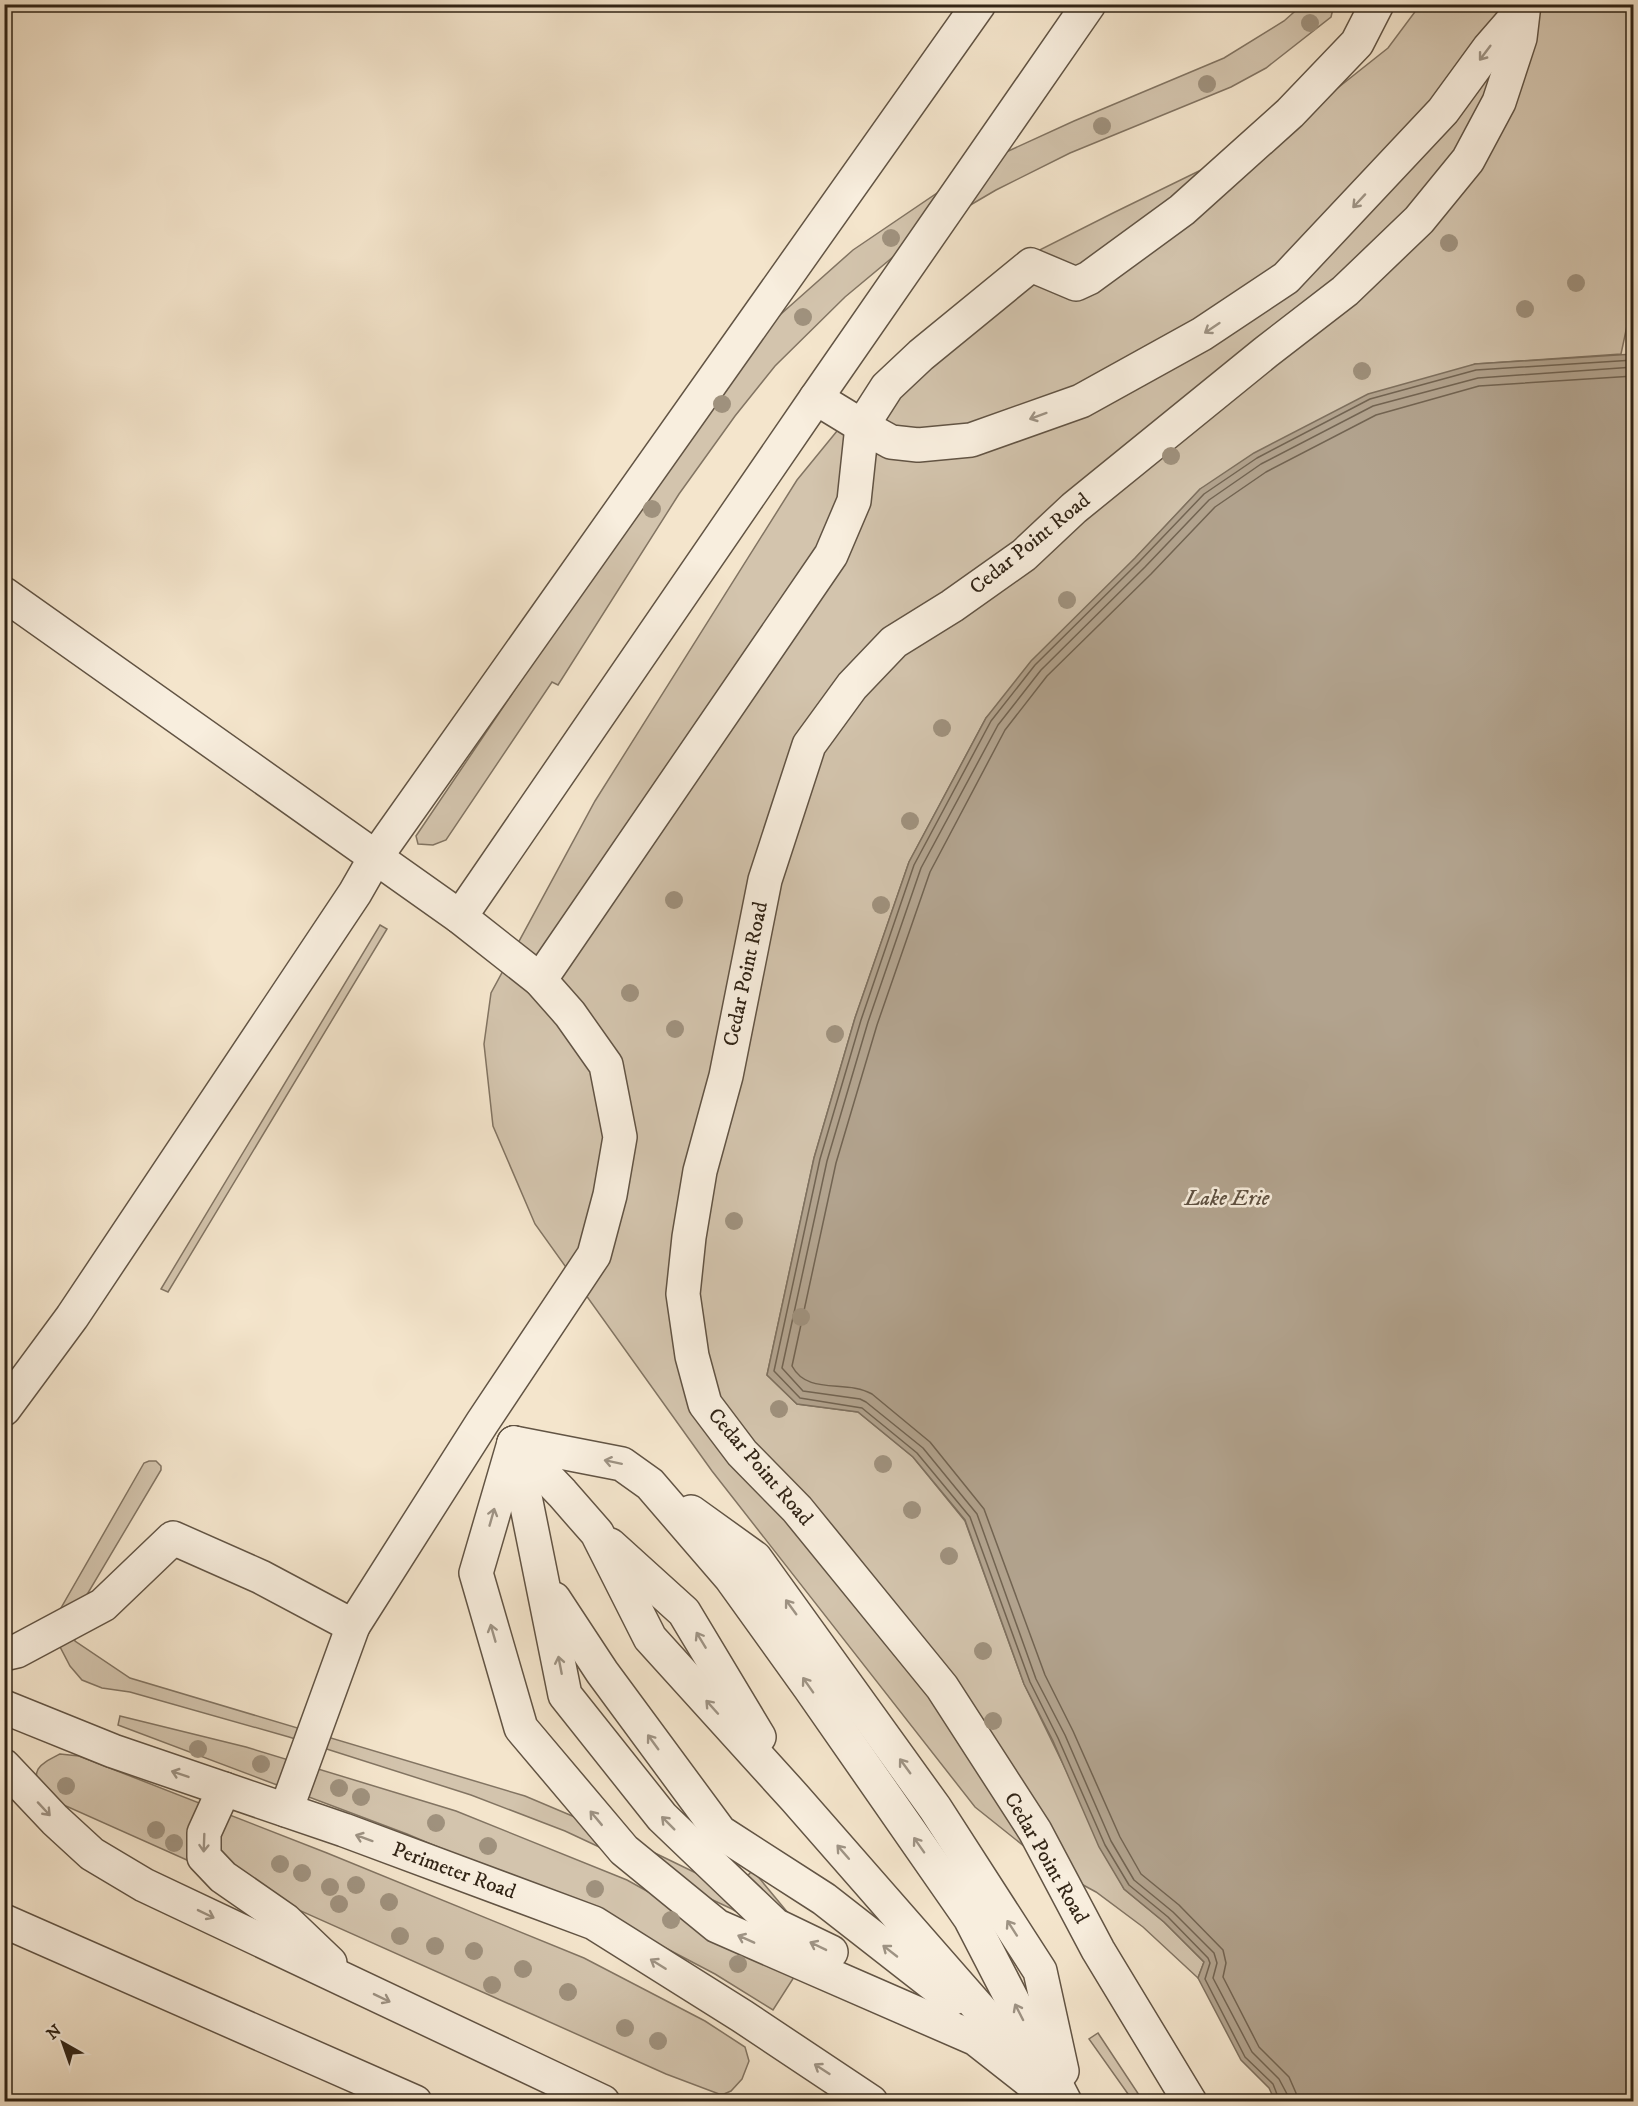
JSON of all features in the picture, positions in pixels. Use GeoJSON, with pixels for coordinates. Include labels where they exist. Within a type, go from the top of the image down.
{"type":"FeatureCollection","features":[{"type":"Feature","properties":{"kind":"street"},"geometry":{"type":"LineString","coordinates":[[4,1409],[72,1317],[355,893],[375,858],[979,4]]}},
{"type":"Feature","properties":{"kind":"street"},"geometry":{"type":"LineString","coordinates":[[460,917],[1089,4]]}},
{"type":"Feature","properties":{"kind":"street"},"geometry":{"type":"LineString","coordinates":[[540,980],[831,555],[854,501],[862,426],[887,387],[921,355],[1031,265],[1076,284],[1089,278],[1182,210],[1290,113],[1357,43],[1377,4]]}},
{"type":"Feature","properties":{"kind":"street"},"geometry":{"type":"LineString","coordinates":[[816,398],[891,442],[918,445],[971,440],[1081,401],[1202,334],[1286,278],[1443,111],[1489,48],[1524,7]]}},
{"type":"Feature","properties":{"kind":"street","name":"Cedar Point Road"},"geometry":{"type":"LineString","coordinates":[[1190,2102],[1098,1950],[1035,1831],[942,1687],[797,1509],[742,1453],[705,1404],[693,1356],[683,1294],[689,1238],[700,1171],[726,1076],[765,880],[808,745],[852,686],[894,642],[952,606],[1024,555],[1074,508],[1266,352],[1346,291],[1419,220],[1468,160],[1498,102],[1520,38],[1524,7]]}},
{"type":"Feature","properties":{"kind":"street"},"geometry":{"type":"LineString","coordinates":[[4,594],[460,917],[540,980],[570,1014],[606,1065],[620,1137],[610,1195],[594,1255],[482,1423],[353,1626],[286,1810]]}},
{"type":"Feature","properties":{"kind":"street"},"geometry":{"type":"LineString","coordinates":[[482,1423],[514,1443],[597,1533],[650,1638],[795,1798],[1061,2102]]}},
{"type":"Feature","properties":{"kind":"street"},"geometry":{"type":"LineString","coordinates":[[514,1443],[622,1464],[650,1484],[731,1578],[969,1918],[1061,2102]]}},
{"type":"Feature","properties":{"kind":"street"},"geometry":{"type":"LineString","coordinates":[[514,1443],[566,1695],[662,1817],[775,1925],[959,2014],[1061,2102]]}},
{"type":"Feature","properties":{"kind":"street"},"geometry":{"type":"LineString","coordinates":[[514,1443],[476,1573],[521,1728],[624,1850],[717,1926],[976,2039],[1061,2102]]}},
{"type":"Feature","properties":{"kind":"street"},"geometry":{"type":"LineString","coordinates":[[4,1654],[17,1651],[104,1605],[173,1538],[261,1577],[353,1626]]}},
{"type":"Feature","properties":{"kind":"street"},"geometry":{"type":"LineString","coordinates":[[545,1586],[602,1672],[720,1832],[824,1899],[965,2009],[1061,2102]]}},
{"type":"Feature","properties":{"kind":"street","name":"Perimeter Road"},"geometry":{"type":"LineString","coordinates":[[4,1707],[113,1751],[286,1810],[594,1923],[742,2016],[871,2102]]}},
{"type":"Feature","properties":{"kind":"street"},"geometry":{"type":"LineString","coordinates":[[4,1766],[55,1820],[92,1854],[144,1884],[603,2102]]}},
{"type":"Feature","properties":{"kind":"street"},"geometry":{"type":"LineString","coordinates":[[224,1789],[204,1833],[204,1857],[223,1877],[285,1920],[353,1984]]}},
{"type":"Feature","properties":{"kind":"street"},"geometry":{"type":"LineString","coordinates":[[4,1921],[415,2102]]}},
{"type":"Feature","properties":{"kind":"shaded area"},"geometry":{"type":"Polygon","coordinates":[[[1302,5],[1334,5],[1331,17],[1266,68],[1231,87],[1070,153],[996,190],[938,224],[899,252],[845,297],[775,366],[735,416],[679,494],[558,685],[552,682],[446,840],[433,845],[418,844],[416,836],[510,697],[674,444],[772,322],[853,250],[980,164],[1074,121],[1224,58],[1284,21],[1302,5]]]}},
{"type":"Feature","properties":{"kind":"shaded area"},"geometry":{"type":"Polygon","coordinates":[[[1420,5],[1633,5],[1634,293],[1621,354],[1475,364],[1200,489],[986,718],[909,862],[855,1018],[814,1158],[767,1375],[797,1404],[858,1412],[913,1457],[965,1521],[1024,1684],[1124,1889],[1164,1922],[1204,1962],[1198,1978],[1143,1927],[1096,1892],[1050,1867],[975,1807],[712,1471],[535,1224],[493,1126],[484,1044],[491,993],[595,801],[797,480],[895,360],[1008,266],[1287,128],[1388,48],[1420,5]]]}},
{"type":"Feature","properties":{"kind":"shaded area"},"geometry":{"type":"Polygon","coordinates":[[[380,925],[387,929],[168,1292],[161,1289],[380,925]]]}},
{"type":"Feature","properties":{"kind":"shaded area"},"geometry":{"type":"Polygon","coordinates":[[[156,1461],[161,1466],[161,1470],[79,1608],[74,1634],[75,1641],[130,1678],[525,1796],[622,1837],[733,1891],[751,1872],[755,1873],[822,1954],[817,1961],[732,1909],[565,1831],[471,1795],[289,1737],[130,1692],[102,1688],[82,1680],[70,1666],[57,1641],[57,1615],[144,1463],[156,1461]]]}},
{"type":"Feature","properties":{"kind":"shaded area"},"geometry":{"type":"Polygon","coordinates":[[[120,1716],[246,1747],[456,1811],[627,1880],[796,1974],[773,2010],[715,1974],[614,1921],[407,1834],[118,1725],[120,1716]]]}},
{"type":"Feature","properties":{"kind":"shaded area"},"geometry":{"type":"Polygon","coordinates":[[[60,1754],[79,1756],[327,1853],[584,1958],[705,2021],[745,2047],[749,2061],[742,2079],[731,2091],[719,2094],[666,2074],[39,1794],[36,1778],[38,1769],[60,1754]]]}},
{"type":"Feature","properties":{"kind":"shaded area"},"geometry":{"type":"Polygon","coordinates":[[[1098,2033],[1143,2101],[1133,2101],[1089,2039],[1098,2033]]]}},
{"type":"Feature","properties":{"kind":"water","name":"Lake Erie"},"geometry":{"type":"Polygon","coordinates":[[[1633,354],[1633,2101],[1275,2101],[1269,2088],[1241,2060],[1198,1978],[1204,1962],[1164,1922],[1124,1889],[1099,1847],[1053,1741],[1024,1684],[965,1520],[913,1457],[858,1412],[797,1404],[767,1375],[814,1158],[855,1018],[909,862],[986,718],[1031,661],[1135,558],[1200,489],[1254,453],[1368,394],[1475,364],[1633,354]]]}}]}
